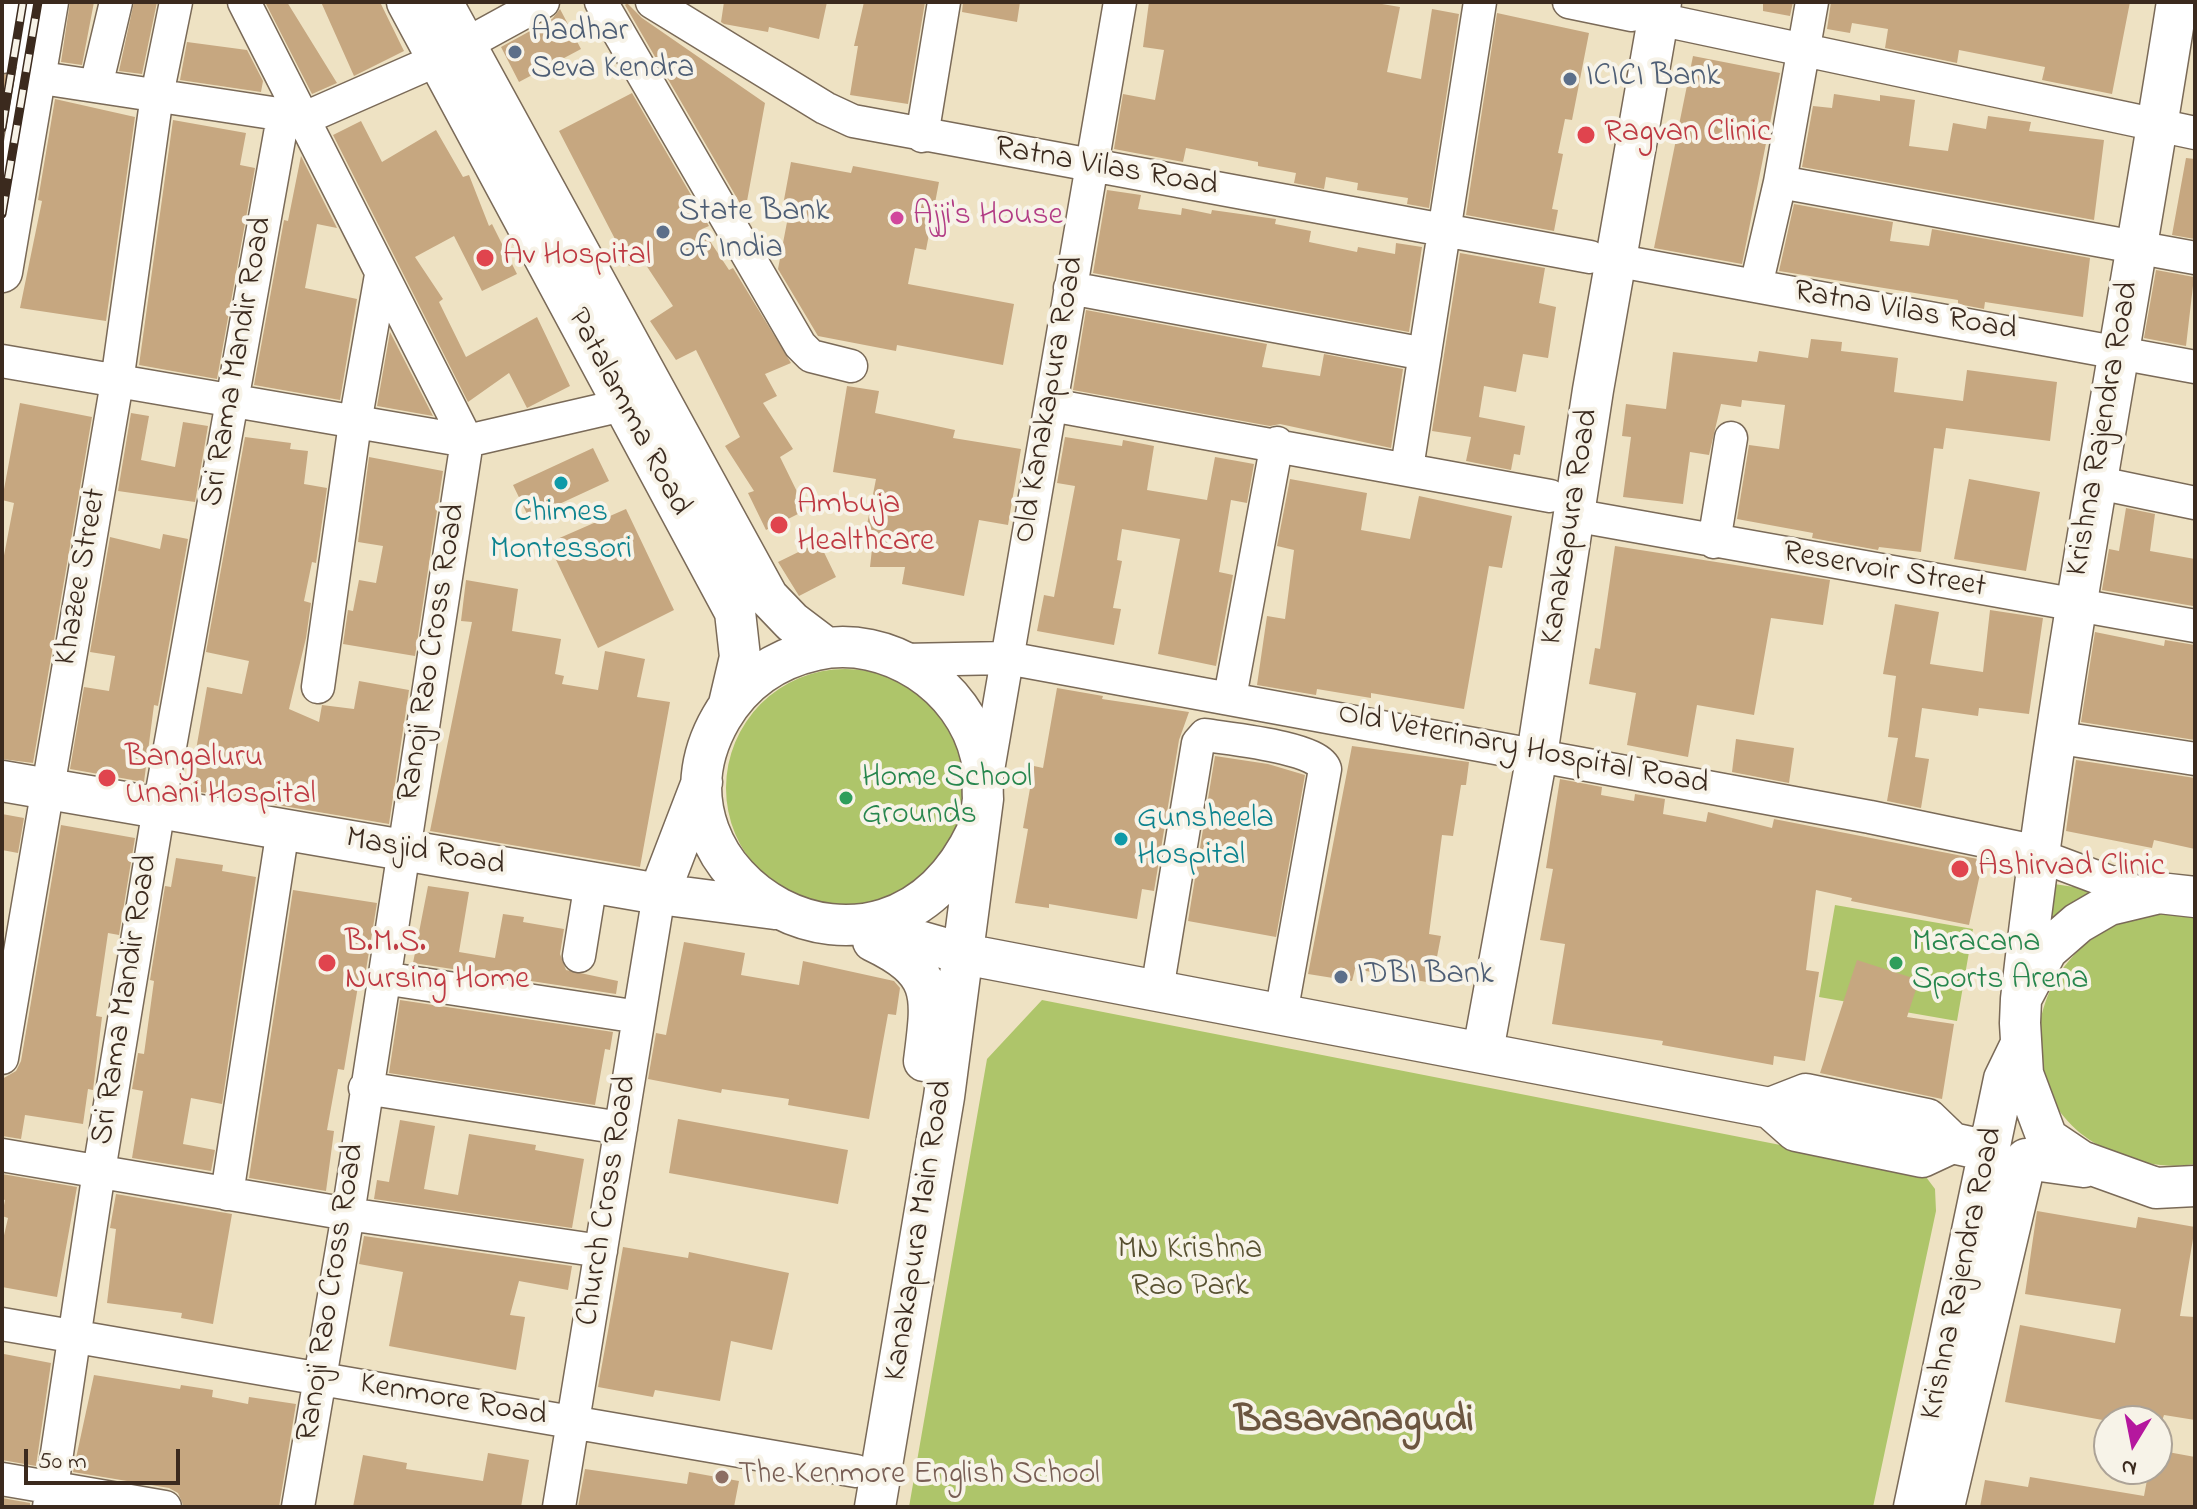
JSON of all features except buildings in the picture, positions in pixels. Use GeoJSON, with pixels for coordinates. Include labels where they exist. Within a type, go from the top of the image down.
{"type":"FeatureCollection","features":[{"type":"Feature","properties":{"kind":"main road"},"geometry":{"type":"LineString","coordinates":[[2,53],[11,2]]}},
{"type":"Feature","properties":{"kind":"main road"},"geometry":{"type":"LineString","coordinates":[[2,272],[48,2]]}},
{"type":"Feature","properties":{"kind":"main road","name":"Patalamma Road"},"geometry":{"type":"LineString","coordinates":[[407,2],[451,52],[751,604]]}},
{"type":"Feature","properties":{"kind":"main road","name":"Patalamma Road"},"geometry":{"type":"LineString","coordinates":[[442,2],[451,52],[623,405],[751,604]]}},
{"type":"Feature","properties":{"kind":"main road","name":"Krishna Rajendra Road"},"geometry":{"type":"LineString","coordinates":[[2104,1170],[2081,1161],[2047,1138],[2023,1074],[2021,999],[2054,737],[2117,352],[2136,246],[2176,130],[2179,2]]}},
{"type":"Feature","properties":{"kind":"main road","name":"Kanakapura Road"},"geometry":{"type":"LineString","coordinates":[[1472,1049],[1646,9]]}},
{"type":"Feature","properties":{"kind":"main road"},"geometry":{"type":"LineString","coordinates":[[825,647],[792,622],[751,604],[729,704],[706,754],[703,782],[705,812],[714,841],[729,868],[750,891],[775,909],[964,954],[1770,1108],[1806,1094],[1927,1119],[1989,1151]]}},
{"type":"Feature","properties":{"kind":"main road"},"geometry":{"type":"LineString","coordinates":[[729,704],[748,683],[771,666],[797,654],[825,647],[854,647],[903,660],[939,684],[965,717],[981,757],[980,815],[963,859],[945,883],[921,903],[893,917],[847,925]]}},
{"type":"Feature","properties":{"kind":"main road","name":"Masjid Road"},"geometry":{"type":"LineString","coordinates":[[2,781],[659,894],[775,909]]}},
{"type":"Feature","properties":{"kind":"main road"},"geometry":{"type":"LineString","coordinates":[[659,894],[703,782]]}},
{"type":"Feature","properties":{"kind":"main road","name":"Kanakapura Main Road"},"geometry":{"type":"LineString","coordinates":[[875,1507],[944,1097],[980,815]]}},
{"type":"Feature","properties":{"kind":"main road"},"geometry":{"type":"LineString","coordinates":[[2021,999],[2047,950],[2078,923],[2109,905],[2159,893],[2195,897]]}},
{"type":"Feature","properties":{"kind":"main road"},"geometry":{"type":"LineString","coordinates":[[847,925],[907,957],[921,973],[929,1019],[853,1489]]}},
{"type":"Feature","properties":{"kind":"main road","name":"Krishna Rajendra Road"},"geometry":{"type":"LineString","coordinates":[[1914,1507],[2004,1079],[2021,1043]]}},
{"type":"Feature","properties":{"kind":"main road","name":"Krishna Rajendra Road"},"geometry":{"type":"LineString","coordinates":[[1989,1151],[2104,1170]]}},
{"type":"Feature","properties":{"kind":"main road","name":"Krishna Rajendra Road"},"geometry":{"type":"LineString","coordinates":[[1944,1507],[1989,1151]]}},
{"type":"Feature","properties":{"kind":"main road"},"geometry":{"type":"LineString","coordinates":[[2104,1170],[2156,1188],[2195,1186]]}},
{"type":"Feature","properties":{"kind":"street"},"geometry":{"type":"LineString","coordinates":[[96,86],[116,2]]}},
{"type":"Feature","properties":{"kind":"street","name":"Khazee Street"},"geometry":{"type":"LineString","coordinates":[[2,1058],[117,382],[157,95],[176,2]]}},
{"type":"Feature","properties":{"kind":"street"},"geometry":{"type":"LineString","coordinates":[[244,2],[294,118],[381,275],[467,441]]}},
{"type":"Feature","properties":{"kind":"street"},"geometry":{"type":"LineString","coordinates":[[35,77],[294,118],[451,52],[543,2]]}},
{"type":"Feature","properties":{"kind":"street"},"geometry":{"type":"LineString","coordinates":[[601,2],[800,345],[811,356],[851,366]]}},
{"type":"Feature","properties":{"kind":"street","name":"Ratna Vilas Road"},"geometry":{"type":"LineString","coordinates":[[652,2],[825,108],[853,121],[1444,232],[2195,367]]}},
{"type":"Feature","properties":{"kind":"street"},"geometry":{"type":"LineString","coordinates":[[922,136],[944,2]]}},
{"type":"Feature","properties":{"kind":"street","name":"Old Kanakapura Road"},"geometry":{"type":"LineString","coordinates":[[980,815],[1120,2]]}},
{"type":"Feature","properties":{"kind":"street"},"geometry":{"type":"LineString","coordinates":[[1407,468],[1480,2]]}},
{"type":"Feature","properties":{"kind":"street"},"geometry":{"type":"LineString","coordinates":[[1569,2],[1646,9],[1802,50],[2176,130]]}},
{"type":"Feature","properties":{"kind":"street"},"geometry":{"type":"LineString","coordinates":[[1756,286],[1780,182],[1812,2]]}},
{"type":"Feature","properties":{"kind":"street"},"geometry":{"type":"LineString","coordinates":[[2179,2],[2195,5]]}},
{"type":"Feature","properties":{"kind":"street","name":"Sri Rama Mandir Road"},"geometry":{"type":"LineString","coordinates":[[51,1497],[99,1171],[159,808],[232,401],[294,118]]}},
{"type":"Feature","properties":{"kind":"street"},"geometry":{"type":"LineString","coordinates":[[1780,182],[2195,258]]}},
{"type":"Feature","properties":{"kind":"street"},"geometry":{"type":"LineString","coordinates":[[318,687],[355,423],[381,275]]}},
{"type":"Feature","properties":{"kind":"street"},"geometry":{"type":"LineString","coordinates":[[1070,288],[1425,354]]}},
{"type":"Feature","properties":{"kind":"street"},"geometry":{"type":"LineString","coordinates":[[2,361],[467,441],[623,405]]}},
{"type":"Feature","properties":{"kind":"street","name":"Reservoir Street"},"geometry":{"type":"LineString","coordinates":[[1051,405],[1407,468],[1714,542],[2195,626]]}},
{"type":"Feature","properties":{"kind":"street"},"geometry":{"type":"LineString","coordinates":[[1714,542],[1731,438]]}},
{"type":"Feature","properties":{"kind":"street","name":"Ranoji Rao Cross Road"},"geometry":{"type":"LineString","coordinates":[[298,1507],[348,1214],[467,441]]}},
{"type":"Feature","properties":{"kind":"street"},"geometry":{"type":"LineString","coordinates":[[1230,697],[1277,443]]}},
{"type":"Feature","properties":{"kind":"street"},"geometry":{"type":"LineString","coordinates":[[2094,482],[2195,503]]}},
{"type":"Feature","properties":{"kind":"street","name":"Old Veterinary Hospital Road"},"geometry":{"type":"LineString","coordinates":[[903,660],[1007,658],[1870,817],[2019,848],[2147,896]]}},
{"type":"Feature","properties":{"kind":"street"},"geometry":{"type":"LineString","coordinates":[[1157,990],[1198,743],[1205,735],[1281,749],[1313,757],[1325,769],[1281,1014]]}},
{"type":"Feature","properties":{"kind":"street"},"geometry":{"type":"LineString","coordinates":[[2054,737],[2195,759]]}},
{"type":"Feature","properties":{"kind":"street"},"geometry":{"type":"LineString","coordinates":[[227,1194],[283,829]]}},
{"type":"Feature","properties":{"kind":"street"},"geometry":{"type":"LineString","coordinates":[[579,956],[591,882]]}},
{"type":"Feature","properties":{"kind":"street","name":"Church Cross Road"},"geometry":{"type":"LineString","coordinates":[[559,1507],[659,894]]}},
{"type":"Feature","properties":{"kind":"street"},"geometry":{"type":"LineString","coordinates":[[383,978],[639,1017]]}},
{"type":"Feature","properties":{"kind":"street"},"geometry":{"type":"LineString","coordinates":[[365,1088],[621,1128]]}},
{"type":"Feature","properties":{"kind":"street"},"geometry":{"type":"LineString","coordinates":[[2,1155],[348,1214],[601,1251]]}},
{"type":"Feature","properties":{"kind":"street","name":"Kenmore Road"},"geometry":{"type":"LineString","coordinates":[[2,1324],[573,1422],[853,1489]]}},
{"type":"Feature","properties":{"kind":"street"},"geometry":{"type":"LineString","coordinates":[[2,1479],[51,1497],[165,1507]]}},
{"type":"Feature","properties":{"kind":"green space","name":"Home School Grounds"},"geometry":{"type":"Polygon","coordinates":[[[845,669],[868,671],[891,678],[929,704],[955,742],[962,765],[962,811],[955,834],[929,872],[891,898],[868,905],[845,907],[822,905],[799,898],[761,872],[735,834],[728,811],[726,788],[728,765],[735,742],[761,704],[799,678],[822,671],[845,669]]]}},
{"type":"Feature","properties":{"kind":"green space"},"geometry":{"type":"Polygon","coordinates":[[[2041,882],[2107,892],[2050,929],[2041,882]]]}},
{"type":"Feature","properties":{"kind":"green space","name":"Maracana Sports Arena"},"geometry":{"type":"Polygon","coordinates":[[[1835,905],[1973,929],[1957,1021],[1819,997],[1835,905]]]}},
{"type":"Feature","properties":{"kind":"green space"},"geometry":{"type":"Polygon","coordinates":[[[2164,913],[2195,917],[2195,1164],[2176,1166],[2123,1156],[2081,1133],[2053,1100],[2040,1062],[2040,1022],[2054,983],[2079,950],[2116,925],[2164,913]]]}},
{"type":"Feature","properties":{"kind":"green space","name":"MN Krishna Rao Park"},"geometry":{"type":"Polygon","coordinates":[[[1042,1000],[1923,1173],[1935,1189],[1936,1211],[1873,1507],[909,1507],[987,1059],[1042,1000]]]}},
{"type":"Feature","properties":{"kind":"railway"},"geometry":{"type":"LineString","coordinates":[[2,128],[23,2]]}},
{"type":"Feature","properties":{"kind":"railway"},"geometry":{"type":"LineString","coordinates":[[2,214],[38,2]]}},
{"type":"Feature","properties":{"kind":"place","name":"Aadhar Seva Kendra"},"geometry":{"type":"Point","coordinates":[515,52]}},
{"type":"Feature","properties":{"kind":"place","name":"ICICI Bank"},"geometry":{"type":"Point","coordinates":[1570,79]}},
{"type":"Feature","properties":{"kind":"place","name":"Ragvan Clinic"},"geometry":{"type":"Point","coordinates":[1586,135]}},
{"type":"Feature","properties":{"kind":"place","name":"Ajji's House"},"geometry":{"type":"Point","coordinates":[897,218]}},
{"type":"Feature","properties":{"kind":"place","name":"State Bank of India"},"geometry":{"type":"Point","coordinates":[663,232]}},
{"type":"Feature","properties":{"kind":"place","name":"Av Hospital"},"geometry":{"type":"Point","coordinates":[485,258]}},
{"type":"Feature","properties":{"kind":"place","name":"Chimes Montessori"},"geometry":{"type":"Point","coordinates":[561,483]}},
{"type":"Feature","properties":{"kind":"place","name":"Ambuja Healthcare"},"geometry":{"type":"Point","coordinates":[779,525]}},
{"type":"Feature","properties":{"kind":"place","name":"Bangaluru Unani Hospital"},"geometry":{"type":"Point","coordinates":[107,778]}},
{"type":"Feature","properties":{"kind":"place","name":"Home School Grounds"},"geometry":{"type":"Point","coordinates":[846,798]}},
{"type":"Feature","properties":{"kind":"place","name":"Gunsheela Hospital"},"geometry":{"type":"Point","coordinates":[1121,839]}},
{"type":"Feature","properties":{"kind":"place","name":"Ashirvad Clinic"},"geometry":{"type":"Point","coordinates":[1960,869]}},
{"type":"Feature","properties":{"kind":"place","name":"B.M.S. Nursing Home"},"geometry":{"type":"Point","coordinates":[327,963]}},
{"type":"Feature","properties":{"kind":"place","name":"Maracana Sports Arena"},"geometry":{"type":"Point","coordinates":[1896,963]}},
{"type":"Feature","properties":{"kind":"place","name":"IDBI Bank"},"geometry":{"type":"Point","coordinates":[1341,977]}},
{"type":"Feature","properties":{"kind":"place","name":"The Kenmore English School"},"geometry":{"type":"Point","coordinates":[722,1477]}},
{"type":"Feature","properties":{"kind":"district","name":"Basavanagudi"},"geometry":{"type":"Point","coordinates":[1354,1423]}}]}
